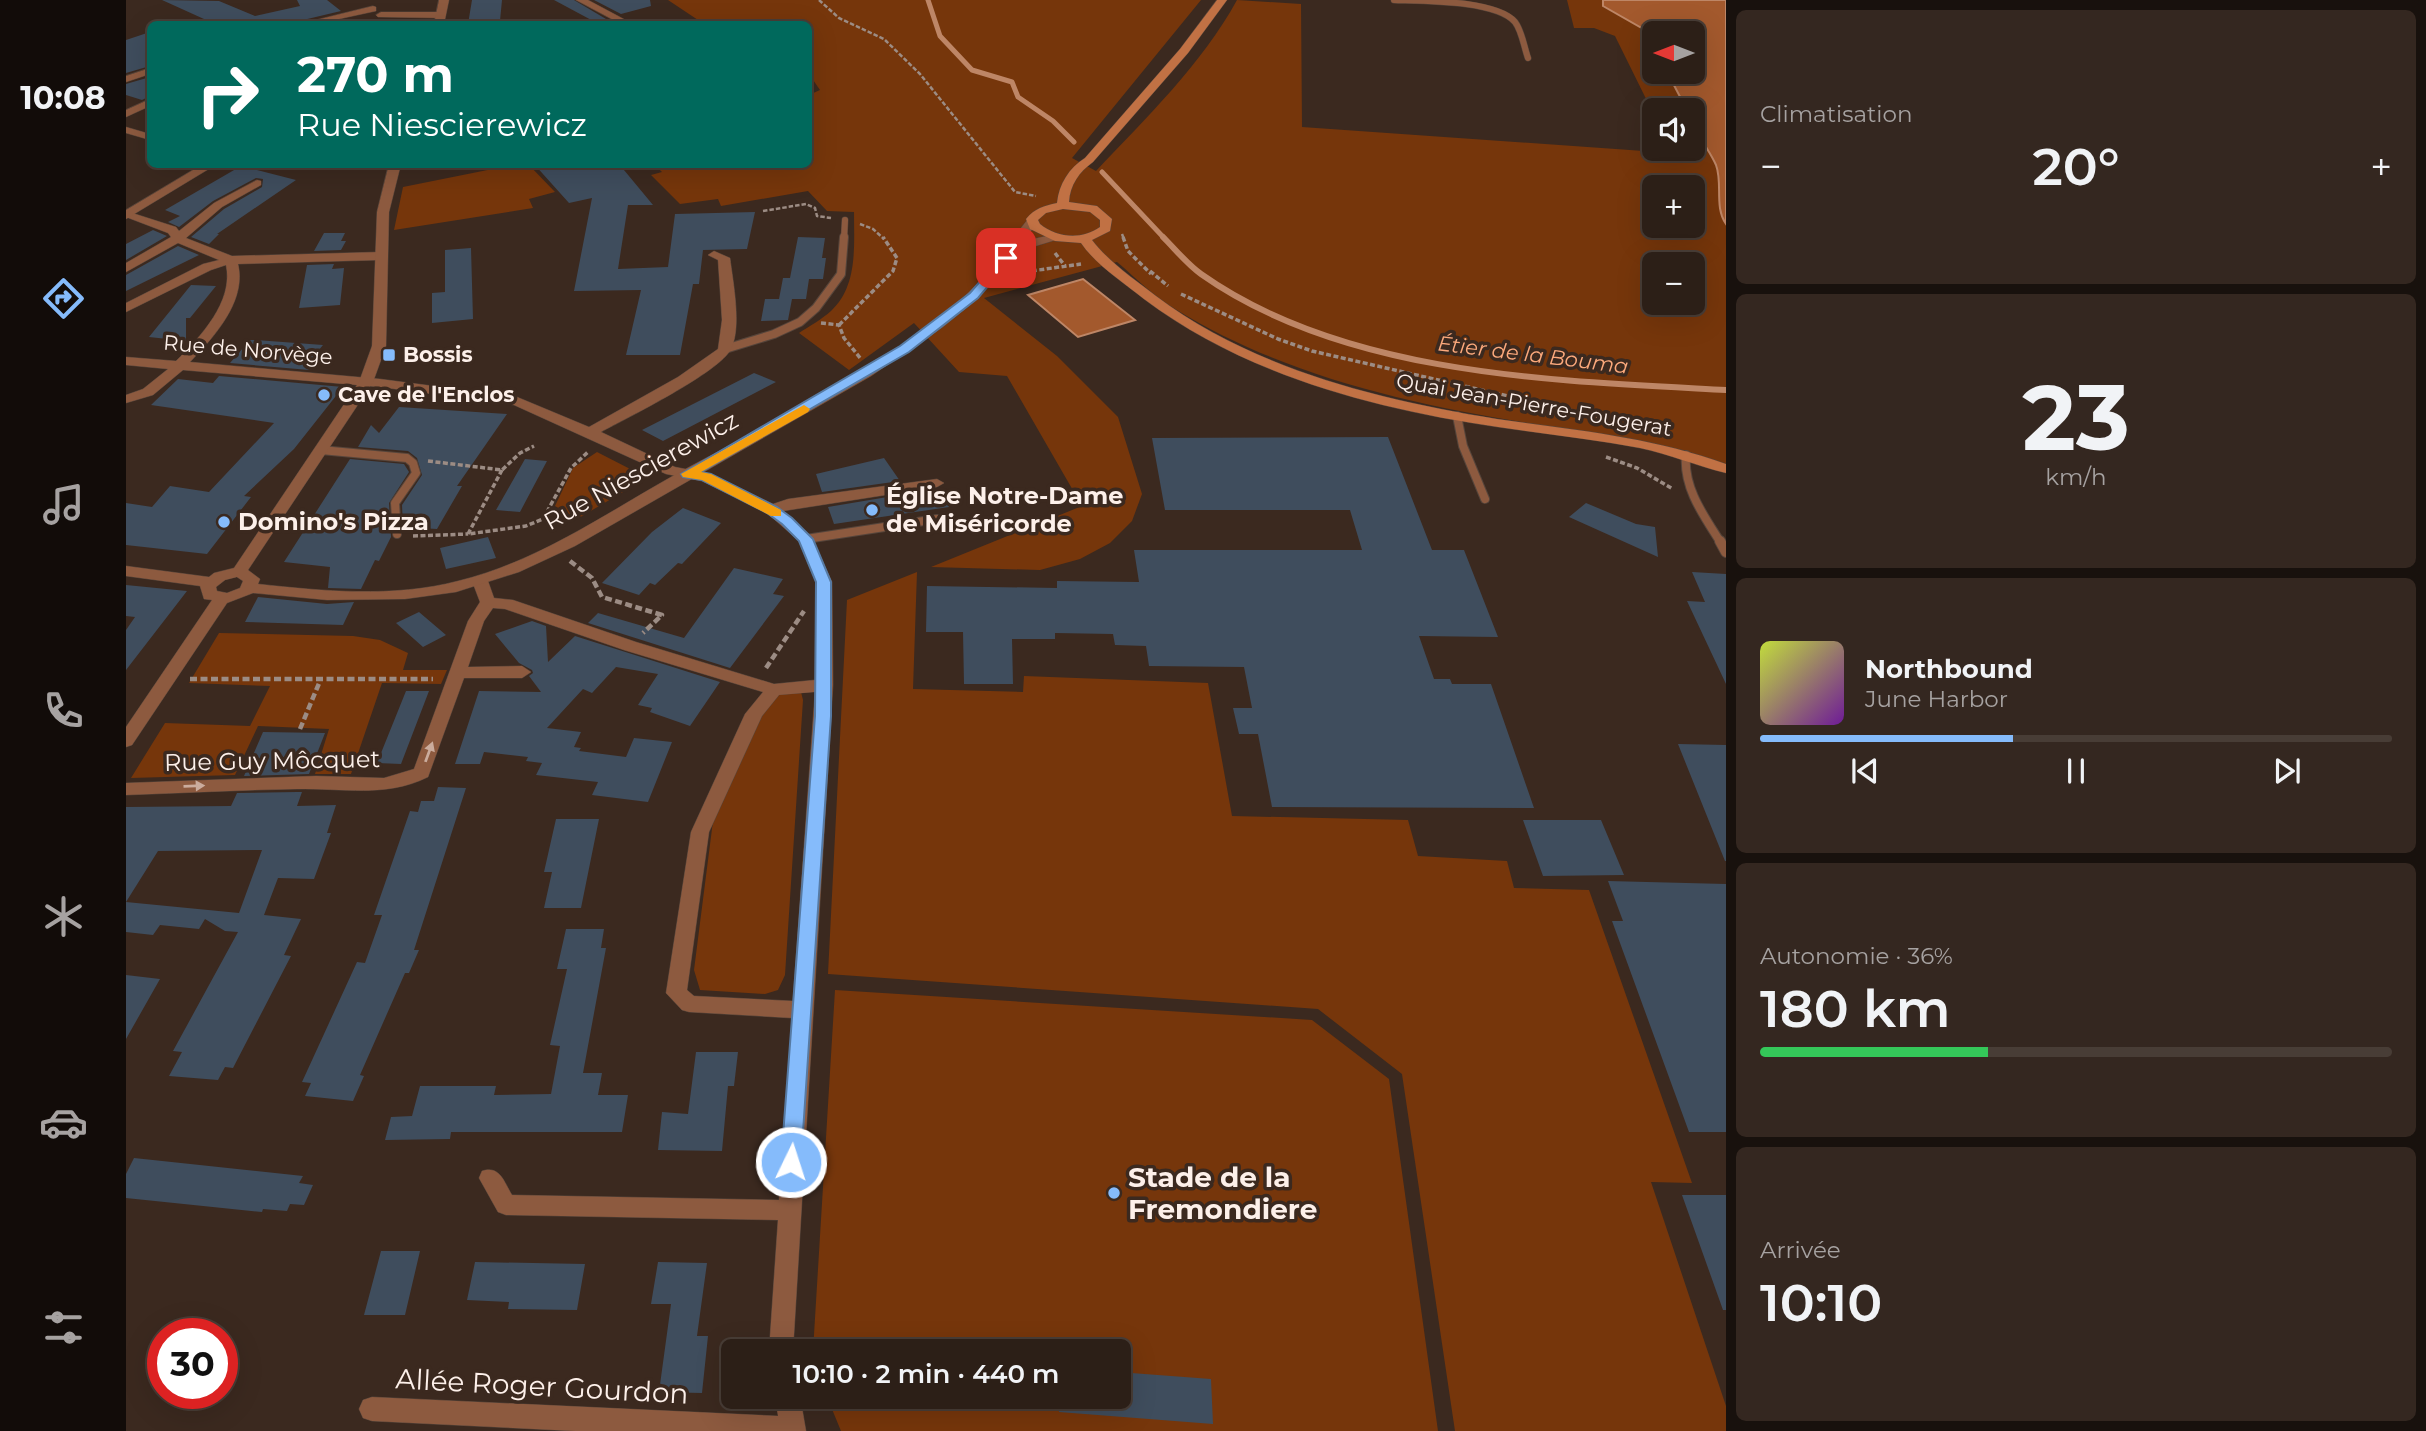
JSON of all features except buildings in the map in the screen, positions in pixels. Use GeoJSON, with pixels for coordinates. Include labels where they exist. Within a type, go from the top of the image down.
{"type":"FeatureCollection","features":[{"type":"Feature","properties":{"kind":"main road"},"geometry":{"type":"LineString","coordinates":[[1063,205],[1064,193],[1072,177],[1184,51],[1222,0]]}},
{"type":"Feature","properties":{"kind":"main road"},"geometry":{"type":"LineString","coordinates":[[1089,160],[1080,190],[1093,209]]}},
{"type":"Feature","properties":{"kind":"main road"},"geometry":{"type":"LineString","coordinates":[[1063,205],[1093,209],[1103,215],[1108,224],[1101,233],[1084,239],[1054,243],[1032,222],[1035,214],[1042,210],[1063,205]]}},
{"type":"Feature","properties":{"kind":"main road","name":"Quai Jean-Pierre-Fougerat"},"geometry":{"type":"LineString","coordinates":[[1084,239],[1163,307],[1234,347],[1311,378],[1394,402],[1457,416],[1656,447],[1726,469]]}},
{"type":"Feature","properties":{"kind":"street"},"geometry":{"type":"LineString","coordinates":[[323,21],[376,12],[440,20],[444,0]]}},
{"type":"Feature","properties":{"kind":"street"},"geometry":{"type":"LineString","coordinates":[[581,0],[622,21]]}},
{"type":"Feature","properties":{"kind":"street"},"geometry":{"type":"LineString","coordinates":[[126,79],[147,72]]}},
{"type":"Feature","properties":{"kind":"street"},"geometry":{"type":"LineString","coordinates":[[126,114],[147,104]]}},
{"type":"Feature","properties":{"kind":"street"},"geometry":{"type":"LineString","coordinates":[[126,130],[147,136]]}},
{"type":"Feature","properties":{"kind":"street"},"geometry":{"type":"LineString","coordinates":[[127,215],[205,168]]}},
{"type":"Feature","properties":{"kind":"street"},"geometry":{"type":"LineString","coordinates":[[239,572],[366,382],[379,346],[383,212],[393,168]]}},
{"type":"Feature","properties":{"kind":"street"},"geometry":{"type":"LineString","coordinates":[[126,268],[178,238],[218,205],[257,183]]}},
{"type":"Feature","properties":{"kind":"street"},"geometry":{"type":"LineString","coordinates":[[126,399],[149,392],[180,365],[217,321],[235,286],[236,270],[231,260],[178,238],[172,230],[127,215]]}},
{"type":"Feature","properties":{"kind":"street","name":"Rue Niescierewicz"},"geometry":{"type":"LineString","coordinates":[[250,588],[374,595],[454,588],[499,575],[554,549],[905,349],[974,295],[1032,222]]}},
{"type":"Feature","properties":{"kind":"street","name":"Rue Niescierewicz"},"geometry":{"type":"LineString","coordinates":[[1006,258],[1032,243],[1054,243]]}},
{"type":"Feature","properties":{"kind":"street"},"geometry":{"type":"LineString","coordinates":[[596,436],[725,349],[728,303],[724,258],[714,255]]}},
{"type":"Feature","properties":{"kind":"street"},"geometry":{"type":"LineString","coordinates":[[126,308],[207,267],[231,260],[380,256]]}},
{"type":"Feature","properties":{"kind":"street","name":"Rue de Norvège"},"geometry":{"type":"LineString","coordinates":[[126,361],[366,382],[517,401],[671,471],[706,477],[772,510],[806,539]]}},
{"type":"Feature","properties":{"kind":"street"},"geometry":{"type":"LineString","coordinates":[[772,510],[788,504],[937,483]]}},
{"type":"Feature","properties":{"kind":"street"},"geometry":{"type":"LineString","coordinates":[[782,1339],[824,685],[824,582],[806,539]]}},
{"type":"Feature","properties":{"kind":"street"},"geometry":{"type":"LineString","coordinates":[[126,571],[211,582]]}},
{"type":"Feature","properties":{"kind":"street"},"geometry":{"type":"LineString","coordinates":[[239,572],[252,579],[250,588],[235,597],[222,598],[210,594],[208,586],[211,582],[226,573],[239,572]]}},
{"type":"Feature","properties":{"kind":"street"},"geometry":{"type":"LineString","coordinates":[[480,581],[488,602],[507,604],[630,646],[764,687],[824,685]]}},
{"type":"Feature","properties":{"kind":"street"},"geometry":{"type":"LineString","coordinates":[[126,741],[222,598]]}},
{"type":"Feature","properties":{"kind":"street","name":"Rue Guy Môcquet"},"geometry":{"type":"LineString","coordinates":[[126,789],[318,782],[384,785],[414,778],[422,773],[476,621],[488,602]]}},
{"type":"Feature","properties":{"kind":"street"},"geometry":{"type":"LineString","coordinates":[[458,676],[522,672]]}},
{"type":"Feature","properties":{"kind":"street"},"geometry":{"type":"LineString","coordinates":[[764,687],[700,832],[676,993],[689,1004],[802,1010]]}},
{"type":"Feature","properties":{"kind":"street"},"geometry":{"type":"LineString","coordinates":[[490,1178],[506,1205],[788,1210]]}},
{"type":"Feature","properties":{"kind":"street","name":"Allée Roger Gourdon"},"geometry":{"type":"LineString","coordinates":[[372,1409],[793,1430]]}},
{"type":"Feature","properties":{"kind":"street"},"geometry":{"type":"LineString","coordinates":[[789,1409],[793,1430]]}},
{"type":"Feature","properties":{"kind":"lane"},"geometry":{"type":"LineString","coordinates":[[1394,0],[1467,1],[1502,9],[1515,21],[1528,58]]}},
{"type":"Feature","properties":{"kind":"lane"},"geometry":{"type":"LineString","coordinates":[[725,349],[747,344],[800,322],[817,308],[841,274],[845,220]]}},
{"type":"Feature","properties":{"kind":"lane"},"geometry":{"type":"LineString","coordinates":[[1457,416],[1456,422],[1485,499]]}},
{"type":"Feature","properties":{"kind":"lane"},"geometry":{"type":"LineString","coordinates":[[321,450],[407,458],[413,463],[416,473],[396,503],[397,534]]}},
{"type":"Feature","properties":{"kind":"lane"},"geometry":{"type":"LineString","coordinates":[[1686,455],[1683,465],[1686,482],[1726,552]]}},
{"type":"Feature","properties":{"kind":"lane"},"geometry":{"type":"LineString","coordinates":[[806,539],[937,519],[964,523]]}},
{"type":"Feature","properties":{"kind":"path"},"geometry":{"type":"LineString","coordinates":[[819,0],[839,18],[884,39],[920,74],[1015,192],[1037,196],[1041,190]]}},
{"type":"Feature","properties":{"kind":"path"},"geometry":{"type":"LineString","coordinates":[[763,211],[806,204],[815,208],[817,216],[869,226],[887,238],[897,258],[893,271],[839,324],[800,322]]}},
{"type":"Feature","properties":{"kind":"path","name":"Quai Jean-Pierre-Fougerat"},"geometry":{"type":"LineString","coordinates":[[1108,224],[1120,229],[1135,259],[1171,288],[1192,302],[1278,339],[1357,363],[1626,425],[1560,415]]}},
{"type":"Feature","properties":{"kind":"path"},"geometry":{"type":"LineString","coordinates":[[1121,232],[1134,259],[1207,313]]}},
{"type":"Feature","properties":{"kind":"path"},"geometry":{"type":"LineString","coordinates":[[1054,243],[1065,266]]}},
{"type":"Feature","properties":{"kind":"path"},"geometry":{"type":"LineString","coordinates":[[995,271],[1013,273],[1085,264]]}},
{"type":"Feature","properties":{"kind":"path"},"geometry":{"type":"LineString","coordinates":[[839,324],[844,338],[861,359]]}},
{"type":"Feature","properties":{"kind":"path"},"geometry":{"type":"LineString","coordinates":[[397,534],[438,537],[468,534],[526,526],[542,519],[571,468],[596,436]]}},
{"type":"Feature","properties":{"kind":"path"},"geometry":{"type":"LineString","coordinates":[[468,534],[502,470],[520,453],[534,446]]}},
{"type":"Feature","properties":{"kind":"path"},"geometry":{"type":"LineString","coordinates":[[407,458],[502,470]]}},
{"type":"Feature","properties":{"kind":"path"},"geometry":{"type":"LineString","coordinates":[[554,549],[592,578],[602,597],[662,615],[630,646]]}},
{"type":"Feature","properties":{"kind":"path"},"geometry":{"type":"LineString","coordinates":[[764,687],[824,582]]}},
{"type":"Feature","properties":{"kind":"path"},"geometry":{"type":"LineString","coordinates":[[168,678],[320,681],[458,676]]}},
{"type":"Feature","properties":{"kind":"path"},"geometry":{"type":"LineString","coordinates":[[299,729],[320,681]]}},
{"type":"Feature","properties":{"kind":"shaded area"},"geometry":{"type":"Polygon","coordinates":[[[668,0],[1201,0],[1072,158],[1096,171],[1190,68],[1223,24],[1237,0],[1301,4],[1302,127],[1642,151],[1642,161],[1705,161],[1705,145],[1717,168],[1721,216],[1726,224],[1726,465],[1680,449],[1440,407],[1303,370],[1217,332],[1175,309],[1117,262],[984,298],[1057,356],[1118,417],[1142,494],[1132,521],[1110,543],[1080,559],[1040,570],[931,567],[1082,506],[1007,376],[959,372],[914,323],[849,370],[799,333],[831,311],[846,290],[853,265],[854,212],[827,211],[808,191],[721,206],[718,199],[680,204],[651,175],[662,172],[658,168],[812,168],[812,94],[820,90],[812,78],[812,21],[700,21],[668,0]]]}},
{"type":"Feature","properties":{"kind":"shaded area"},"geometry":{"type":"Polygon","coordinates":[[[1567,0],[1603,0],[1603,7],[1642,30],[1642,84],[1673,84],[1681,98],[1646,98],[1615,36],[1594,28],[1574,28],[1567,0]]]}},
{"type":"Feature","properties":{"kind":"shaded area"},"geometry":{"type":"Polygon","coordinates":[[[1603,0],[1726,0],[1726,224],[1720,210],[1718,172],[1705,146],[1705,98],[1681,98],[1673,84],[1705,84],[1705,21],[1642,21],[1642,28],[1603,6],[1603,0]]]}},
{"type":"Feature","properties":{"kind":"shaded area"},"geometry":{"type":"Polygon","coordinates":[[[498,168],[532,168],[555,192],[529,199],[533,208],[394,230],[403,187],[498,168]]]}},
{"type":"Feature","properties":{"kind":"shaded area"},"geometry":{"type":"Polygon","coordinates":[[[1083,279],[1135,320],[1078,337],[1028,295],[1083,279]]]}},
{"type":"Feature","properties":{"kind":"shaded area"},"geometry":{"type":"Polygon","coordinates":[[[597,452],[636,472],[630,488],[577,519],[555,506],[573,468],[597,452]]]}},
{"type":"Feature","properties":{"kind":"shaded area"},"geometry":{"type":"Polygon","coordinates":[[[917,572],[913,689],[1023,692],[1024,676],[1208,683],[1232,816],[1408,820],[1418,856],[1507,861],[1514,888],[1589,890],[1692,1183],[1651,1182],[1726,1406],[1726,1431],[1455,1431],[1402,1074],[1318,1009],[828,974],[847,600],[917,572]]]}},
{"type":"Feature","properties":{"kind":"shaded area"},"geometry":{"type":"Polygon","coordinates":[[[219,633],[353,636],[380,640],[408,653],[403,670],[447,670],[441,684],[382,683],[351,774],[315,774],[329,729],[258,726],[235,775],[131,778],[165,723],[250,726],[270,686],[189,683],[219,633]]]}},
{"type":"Feature","properties":{"kind":"shaded area"},"geometry":{"type":"Polygon","coordinates":[[[789,691],[801,692],[803,700],[785,975],[778,990],[765,994],[700,990],[694,970],[713,821],[766,707],[776,696],[789,691]]]}},
{"type":"Feature","properties":{"kind":"shaded area","name":"Stade de la Fremondiere"},"geometry":{"type":"Polygon","coordinates":[[[835,990],[1312,1020],[1389,1079],[1438,1431],[841,1431],[832,1409],[1131,1409],[1131,1339],[814,1339],[835,990]]]}},
{"type":"Feature","properties":{"kind":"waterway","name":"Étier de la Bouma"},"geometry":{"type":"LineString","coordinates":[[928,0],[940,36],[972,70],[1012,82],[1018,97],[1053,121],[1074,142]]}},
{"type":"Feature","properties":{"kind":"waterway","name":"Étier de la Bouma"},"geometry":{"type":"LineString","coordinates":[[1102,172],[1165,239]]}},
{"type":"Feature","properties":{"kind":"waterway","name":"Étier de la Bouma"},"geometry":{"type":"LineString","coordinates":[[1163,237],[1201,274],[1258,308],[1320,334],[1386,353],[1454,367],[1523,376],[1726,390]]}},
{"type":"Feature","properties":{"kind":"slow traffic"},"geometry":{"type":"LineString","coordinates":[[776,513],[706,477],[688,474],[804,409]]}},
{"type":"Feature","properties":{"kind":"place","name":"Bossis"},"geometry":{"type":"Point","coordinates":[389,355]}},
{"type":"Feature","properties":{"kind":"place","name":"Cave de l'Enclos"},"geometry":{"type":"Point","coordinates":[324,395]}},
{"type":"Feature","properties":{"kind":"place","name":"Église Notre-Dame de Miséricorde"},"geometry":{"type":"Point","coordinates":[872,510]}},
{"type":"Feature","properties":{"kind":"place","name":"Domino's Pizza"},"geometry":{"type":"Point","coordinates":[224,522]}},
{"type":"Feature","properties":{"kind":"place","name":"Stade de la Fremondiere"},"geometry":{"type":"Point","coordinates":[1114,1193]}},
{"type":"Feature","properties":{"kind":"route"},"geometry":{"type":"LineString","coordinates":[[791,1162],[823,716],[824,582],[806,539],[787,521],[772,510],[706,477],[688,474],[905,349],[974,295],[1006,258]]}}]}
